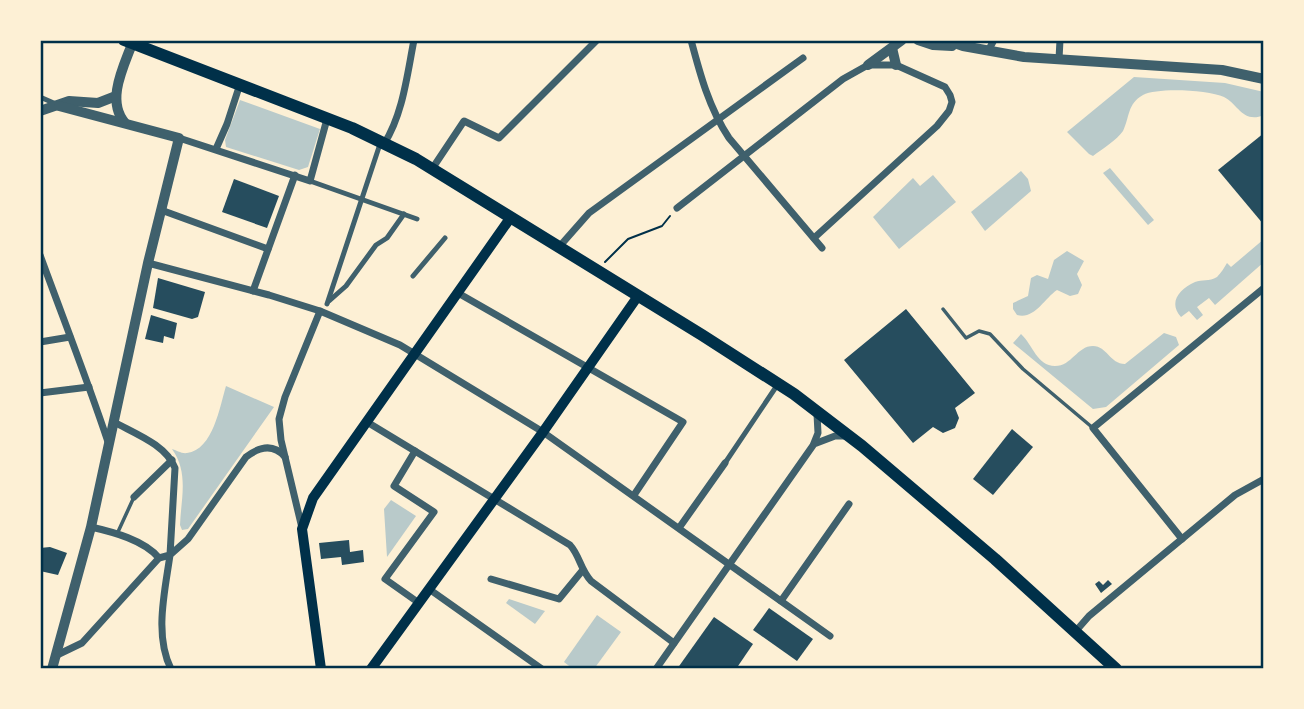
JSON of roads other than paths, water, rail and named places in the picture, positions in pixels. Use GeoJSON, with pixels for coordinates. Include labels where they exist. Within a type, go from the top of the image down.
{"type":"FeatureCollection","features":[{"type":"Feature","properties":{"kind":"main road"},"geometry":{"type":"LineString","coordinates":[[128,42],[327,119],[416,159],[778,384],[850,436],[950,520],[1116,669]]}},
{"type":"Feature","properties":{"kind":"main road"},"geometry":{"type":"LineString","coordinates":[[322,667],[302,528],[313,498],[511,217]]}},
{"type":"Feature","properties":{"kind":"main road"},"geometry":{"type":"LineString","coordinates":[[372,669],[638,296]]}},
{"type":"Feature","properties":{"kind":"street"},"geometry":{"type":"LineString","coordinates":[[327,304],[382,144],[394,123],[414,40]]}},
{"type":"Feature","properties":{"kind":"street"},"geometry":{"type":"LineString","coordinates":[[432,169],[464,121],[499,138],[597,40]]}},
{"type":"Feature","properties":{"kind":"street"},"geometry":{"type":"LineString","coordinates":[[691,40],[701,79],[718,121],[822,248]]}},
{"type":"Feature","properties":{"kind":"street"},"geometry":{"type":"LineString","coordinates":[[677,208],[843,79],[869,65],[889,44],[902,40]]}},
{"type":"Feature","properties":{"kind":"street"},"geometry":{"type":"LineString","coordinates":[[918,40],[933,45],[963,46]]}},
{"type":"Feature","properties":{"kind":"street"},"geometry":{"type":"LineString","coordinates":[[946,40],[963,46],[1024,57],[1222,70],[1264,79]]}},
{"type":"Feature","properties":{"kind":"street"},"geometry":{"type":"LineString","coordinates":[[988,51],[994,40]]}},
{"type":"Feature","properties":{"kind":"street"},"geometry":{"type":"LineString","coordinates":[[1059,60],[1060,40]]}},
{"type":"Feature","properties":{"kind":"street"},"geometry":{"type":"LineString","coordinates":[[125,123],[118,114],[116,96],[128,42]]}},
{"type":"Feature","properties":{"kind":"street"},"geometry":{"type":"LineString","coordinates":[[889,44],[896,65]]}},
{"type":"Feature","properties":{"kind":"street"},"geometry":{"type":"LineString","coordinates":[[559,247],[589,213],[803,58]]}},
{"type":"Feature","properties":{"kind":"street"},"geometry":{"type":"LineString","coordinates":[[814,238],[937,126],[949,111],[951,102],[945,87],[896,65],[869,65]]}},
{"type":"Feature","properties":{"kind":"street"},"geometry":{"type":"LineString","coordinates":[[216,149],[240,84]]}},
{"type":"Feature","properties":{"kind":"street"},"geometry":{"type":"LineString","coordinates":[[40,111],[69,101],[98,103],[116,96]]}},
{"type":"Feature","properties":{"kind":"street"},"geometry":{"type":"LineString","coordinates":[[40,97],[59,106],[216,149],[417,219]]}},
{"type":"Feature","properties":{"kind":"street"},"geometry":{"type":"LineString","coordinates":[[310,181],[327,119]]}},
{"type":"Feature","properties":{"kind":"street"},"geometry":{"type":"LineString","coordinates":[[52,669],[91,527],[178,138]]}},
{"type":"Feature","properties":{"kind":"street"},"geometry":{"type":"LineString","coordinates":[[253,291],[295,175]]}},
{"type":"Feature","properties":{"kind":"street"},"geometry":{"type":"LineString","coordinates":[[161,210],[268,249]]}},
{"type":"Feature","properties":{"kind":"street"},"geometry":{"type":"LineString","coordinates":[[302,528],[279,419],[285,397],[320,311],[346,286],[376,245],[387,237],[404,214]]}},
{"type":"Feature","properties":{"kind":"street"},"geometry":{"type":"LineString","coordinates":[[413,276],[445,238]]}},
{"type":"Feature","properties":{"kind":"street"},"geometry":{"type":"LineString","coordinates":[[40,255],[70,337],[79,354],[109,444]]}},
{"type":"Feature","properties":{"kind":"street"},"geometry":{"type":"LineString","coordinates":[[148,263],[320,311],[392,341],[543,432],[830,636]]}},
{"type":"Feature","properties":{"kind":"street"},"geometry":{"type":"LineString","coordinates":[[1182,539],[1093,428],[1264,288]]}},
{"type":"Feature","properties":{"kind":"street"},"geometry":{"type":"LineString","coordinates":[[458,293],[683,422],[634,495]]}},
{"type":"Feature","properties":{"kind":"street"},"geometry":{"type":"LineString","coordinates":[[40,342],[70,337]]}},
{"type":"Feature","properties":{"kind":"street"},"geometry":{"type":"LineString","coordinates":[[679,528],[778,384]]}},
{"type":"Feature","properties":{"kind":"street"},"geometry":{"type":"LineString","coordinates":[[40,393],[89,387]]}},
{"type":"Feature","properties":{"kind":"street"},"geometry":{"type":"LineString","coordinates":[[656,669],[814,444],[818,433],[815,409]]}},
{"type":"Feature","properties":{"kind":"street"},"geometry":{"type":"LineString","coordinates":[[114,422],[166,452],[175,468],[163,617],[163,640],[172,669]]}},
{"type":"Feature","properties":{"kind":"street"},"geometry":{"type":"LineString","coordinates":[[367,422],[570,545],[582,571],[607,595],[674,643]]}},
{"type":"Feature","properties":{"kind":"street"},"geometry":{"type":"LineString","coordinates":[[814,444],[835,436],[850,436]]}},
{"type":"Feature","properties":{"kind":"street"},"geometry":{"type":"LineString","coordinates":[[55,656],[82,643],[159,558],[170,555],[188,540],[246,457],[266,447],[275,449],[285,457]]}},
{"type":"Feature","properties":{"kind":"street"},"geometry":{"type":"LineString","coordinates":[[415,451],[394,486],[433,512],[385,579],[419,603]]}},
{"type":"Feature","properties":{"kind":"street"},"geometry":{"type":"LineString","coordinates":[[134,497],[172,460]]}},
{"type":"Feature","properties":{"kind":"street"},"geometry":{"type":"LineString","coordinates":[[1075,632],[1088,616],[1235,495],[1264,479]]}},
{"type":"Feature","properties":{"kind":"street"},"geometry":{"type":"LineString","coordinates":[[781,601],[849,504]]}},
{"type":"Feature","properties":{"kind":"street"},"geometry":{"type":"LineString","coordinates":[[91,527],[117,534],[153,551],[159,558]]}},
{"type":"Feature","properties":{"kind":"street"},"geometry":{"type":"LineString","coordinates":[[491,579],[559,599],[582,571]]}},
{"type":"Feature","properties":{"kind":"street"},"geometry":{"type":"LineString","coordinates":[[429,589],[542,669]]}},
{"type":"Feature","properties":{"kind":"lane"},"geometry":{"type":"LineString","coordinates":[[943,309],[966,338],[979,331],[990,334],[1023,369],[1093,428]]}},
{"type":"Feature","properties":{"kind":"lane"},"geometry":{"type":"LineString","coordinates":[[117,534],[134,497]]}}]}
